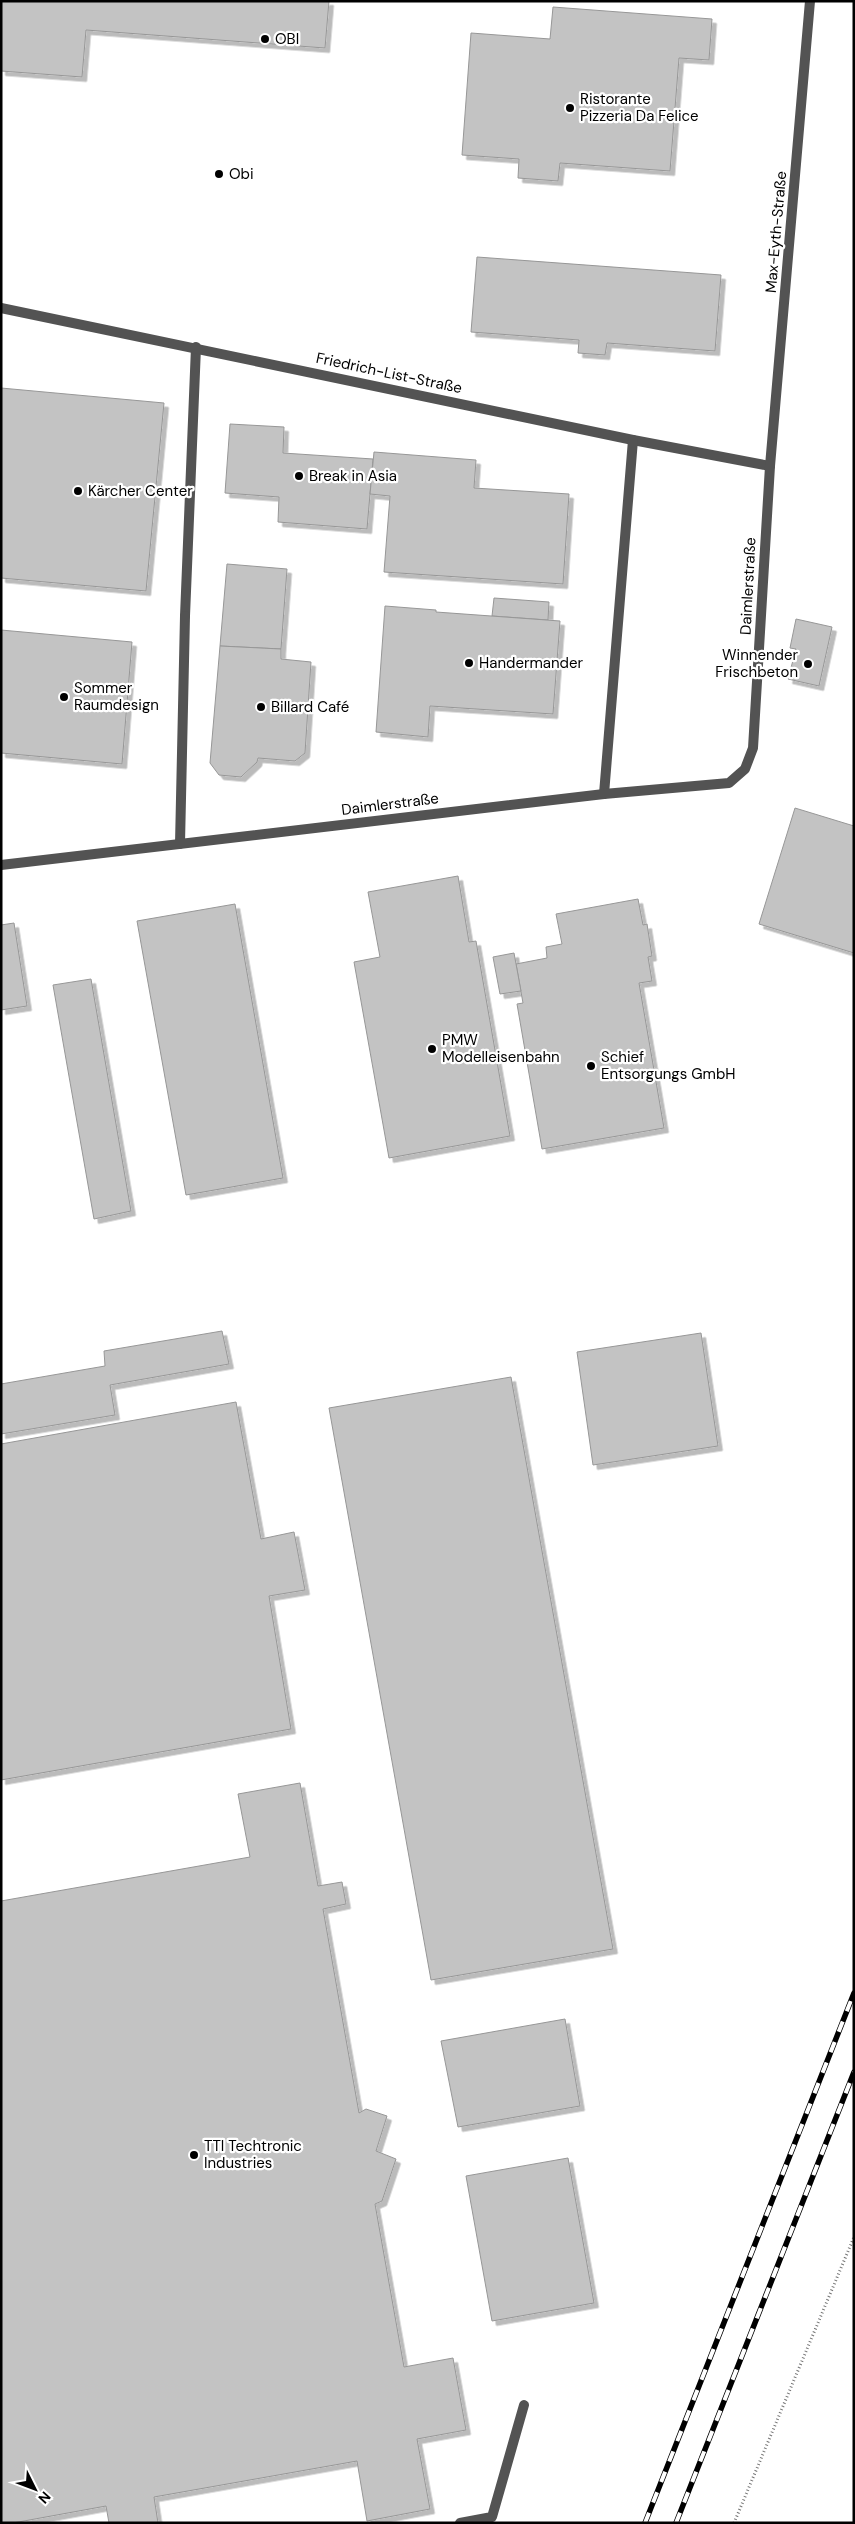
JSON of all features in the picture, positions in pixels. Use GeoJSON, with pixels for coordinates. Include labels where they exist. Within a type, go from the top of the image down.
{"type":"FeatureCollection","features":[{"type":"Feature","properties":{"kind":"street","name":"Max-Eyth-Straße"},"geometry":{"type":"LineString","coordinates":[[770,466],[810,1]]}},
{"type":"Feature","properties":{"kind":"street","name":"Friedrich-List-Straße"},"geometry":{"type":"LineString","coordinates":[[1,308],[196,347],[633,440],[770,466]]}},
{"type":"Feature","properties":{"kind":"street"},"geometry":{"type":"LineString","coordinates":[[180,844],[185,616],[196,347]]}},
{"type":"Feature","properties":{"kind":"street"},"geometry":{"type":"LineString","coordinates":[[604,794],[633,440]]}},
{"type":"Feature","properties":{"kind":"street","name":"Daimlerstraße"},"geometry":{"type":"LineString","coordinates":[[1,865],[604,794],[729,783],[745,770],[753,748],[770,466]]}},
{"type":"Feature","properties":{"kind":"street"},"geometry":{"type":"LineString","coordinates":[[460,2523],[492,2517],[524,2405]]}},
{"type":"Feature","properties":{"kind":"path"},"geometry":{"type":"LineString","coordinates":[[734,2523],[854,2236]]}},
{"type":"Feature","properties":{"kind":"building","name":"OBI"},"geometry":{"type":"Polygon","coordinates":[[[1,1],[329,1],[325,48],[86,30],[82,77],[1,71],[1,1]]]}},
{"type":"Feature","properties":{"kind":"building","name":"Ristorante Pizzeria Da Felice"},"geometry":{"type":"Polygon","coordinates":[[[553,7],[712,19],[709,60],[679,58],[670,171],[560,163],[558,181],[518,178],[519,159],[462,155],[471,33],[550,39],[553,7]]]}},
{"type":"Feature","properties":{"kind":"building"},"geometry":{"type":"Polygon","coordinates":[[[477,257],[721,275],[715,351],[607,343],[605,355],[578,353],[579,340],[471,332],[477,257]]]}},
{"type":"Feature","properties":{"kind":"building","name":"Kärcher Center"},"geometry":{"type":"Polygon","coordinates":[[[1,388],[164,403],[146,591],[1,578],[1,388]]]}},
{"type":"Feature","properties":{"kind":"building","name":"Break in Asia"},"geometry":{"type":"Polygon","coordinates":[[[230,424],[284,427],[283,453],[373,459],[367,529],[278,522],[279,497],[225,493],[230,424]]]}},
{"type":"Feature","properties":{"kind":"building"},"geometry":{"type":"Polygon","coordinates":[[[374,452],[476,460],[474,488],[569,494],[563,584],[384,572],[390,496],[370,494],[374,452]]]}},
{"type":"Feature","properties":{"kind":"building"},"geometry":{"type":"Polygon","coordinates":[[[227,564],[287,569],[281,649],[220,646],[227,564]]]}},
{"type":"Feature","properties":{"kind":"building"},"geometry":{"type":"Polygon","coordinates":[[[494,598],[549,602],[548,620],[492,616],[494,598]]]}},
{"type":"Feature","properties":{"kind":"building","name":"Handermander"},"geometry":{"type":"Polygon","coordinates":[[[385,606],[436,610],[436,612],[560,621],[553,714],[430,706],[428,737],[376,732],[385,606]]]}},
{"type":"Feature","properties":{"kind":"building","name":"Winnender Frischbeton"},"geometry":{"type":"Polygon","coordinates":[[[796,619],[832,627],[819,686],[788,679],[796,649],[790,648],[796,619]]]}},
{"type":"Feature","properties":{"kind":"building","name":"Sommer Raumdesign"},"geometry":{"type":"Polygon","coordinates":[[[1,630],[132,642],[122,764],[1,753],[1,630]]]}},
{"type":"Feature","properties":{"kind":"building","name":"Billard Café"},"geometry":{"type":"Polygon","coordinates":[[[220,646],[281,649],[281,659],[311,662],[305,753],[295,761],[258,758],[257,762],[241,777],[219,775],[210,763],[220,646]]]}},
{"type":"Feature","properties":{"kind":"building"},"geometry":{"type":"Polygon","coordinates":[[[795,808],[854,826],[854,953],[759,924],[795,808]]]}},
{"type":"Feature","properties":{"kind":"building","name":"PMW Modelleisenbahn"},"geometry":{"type":"Polygon","coordinates":[[[458,876],[469,942],[476,941],[510,1136],[389,1158],[354,962],[380,957],[368,892],[458,876]]]}},
{"type":"Feature","properties":{"kind":"building","name":"Schief Entsorgungs GmbH"},"geometry":{"type":"Polygon","coordinates":[[[638,899],[643,925],[647,924],[652,956],[648,957],[652,981],[639,983],[664,1128],[542,1149],[517,1004],[523,1003],[516,964],[547,958],[546,947],[562,944],[556,914],[638,899]]]}},
{"type":"Feature","properties":{"kind":"building"},"geometry":{"type":"Polygon","coordinates":[[[235,904],[283,1178],[186,1195],[137,921],[235,904]]]}},
{"type":"Feature","properties":{"kind":"building"},"geometry":{"type":"Polygon","coordinates":[[[14,923],[27,1006],[1,1010],[1,925],[14,923]]]}},
{"type":"Feature","properties":{"kind":"building"},"geometry":{"type":"Polygon","coordinates":[[[514,953],[521,991],[500,994],[493,957],[514,953]]]}},
{"type":"Feature","properties":{"kind":"building"},"geometry":{"type":"Polygon","coordinates":[[[91,979],[131,1211],[94,1219],[53,985],[91,979]]]}},
{"type":"Feature","properties":{"kind":"building"},"geometry":{"type":"Polygon","coordinates":[[[222,1331],[229,1364],[110,1385],[115,1415],[1,1434],[1,1384],[105,1366],[104,1351],[222,1331]]]}},
{"type":"Feature","properties":{"kind":"building"},"geometry":{"type":"Polygon","coordinates":[[[701,1333],[718,1446],[593,1465],[577,1352],[701,1333]]]}},
{"type":"Feature","properties":{"kind":"building"},"geometry":{"type":"Polygon","coordinates":[[[511,1377],[613,1949],[431,1980],[329,1408],[511,1377]]]}},
{"type":"Feature","properties":{"kind":"building"},"geometry":{"type":"Polygon","coordinates":[[[236,1402],[261,1539],[294,1532],[305,1590],[269,1596],[291,1729],[1,1780],[1,1444],[236,1402]]]}},
{"type":"Feature","properties":{"kind":"building","name":"TTI Techtronic Industries"},"geometry":{"type":"Polygon","coordinates":[[[300,1783],[318,1886],[342,1882],[346,1904],[323,1909],[359,2113],[366,2109],[387,2116],[376,2151],[396,2159],[382,2201],[375,2204],[404,2367],[453,2358],[466,2430],[417,2439],[430,2509],[367,2521],[357,2461],[154,2497],[158,2523],[109,2523],[106,2506],[13,2523],[1,2523],[1,1901],[250,1857],[238,1794],[300,1783]]]}},
{"type":"Feature","properties":{"kind":"building"},"geometry":{"type":"Polygon","coordinates":[[[565,2019],[580,2106],[458,2127],[441,2041],[565,2019]]]}},
{"type":"Feature","properties":{"kind":"building"},"geometry":{"type":"Polygon","coordinates":[[[568,2158],[594,2303],[492,2321],[466,2176],[568,2158]]]}},
{"type":"Feature","properties":{"kind":"railway"},"geometry":{"type":"LineString","coordinates":[[645,2523],[854,1993]]}},
{"type":"Feature","properties":{"kind":"railway"},"geometry":{"type":"LineString","coordinates":[[676,2523],[854,2072]]}},
{"type":"Feature","properties":{"kind":"place","name":"OBI"},"geometry":{"type":"Point","coordinates":[265,39]}},
{"type":"Feature","properties":{"kind":"place","name":"Ristorante Pizzeria Da Felice"},"geometry":{"type":"Point","coordinates":[570,108]}},
{"type":"Feature","properties":{"kind":"place","name":"Obi"},"geometry":{"type":"Point","coordinates":[219,174]}},
{"type":"Feature","properties":{"kind":"place","name":"Break in Asia"},"geometry":{"type":"Point","coordinates":[299,476]}},
{"type":"Feature","properties":{"kind":"place","name":"Kärcher Center"},"geometry":{"type":"Point","coordinates":[78,491]}},
{"type":"Feature","properties":{"kind":"place","name":"Handermander"},"geometry":{"type":"Point","coordinates":[469,663]}},
{"type":"Feature","properties":{"kind":"place","name":"Winnender Frischbeton"},"geometry":{"type":"Point","coordinates":[808,664]}},
{"type":"Feature","properties":{"kind":"place","name":"Sommer Raumdesign"},"geometry":{"type":"Point","coordinates":[64,697]}},
{"type":"Feature","properties":{"kind":"place","name":"Billard Café"},"geometry":{"type":"Point","coordinates":[261,707]}},
{"type":"Feature","properties":{"kind":"place","name":"PMW Modelleisenbahn"},"geometry":{"type":"Point","coordinates":[432,1049]}},
{"type":"Feature","properties":{"kind":"place","name":"Schief Entsorgungs GmbH"},"geometry":{"type":"Point","coordinates":[591,1066]}},
{"type":"Feature","properties":{"kind":"place","name":"TTI Techtronic Industries"},"geometry":{"type":"Point","coordinates":[194,2155]}}]}
